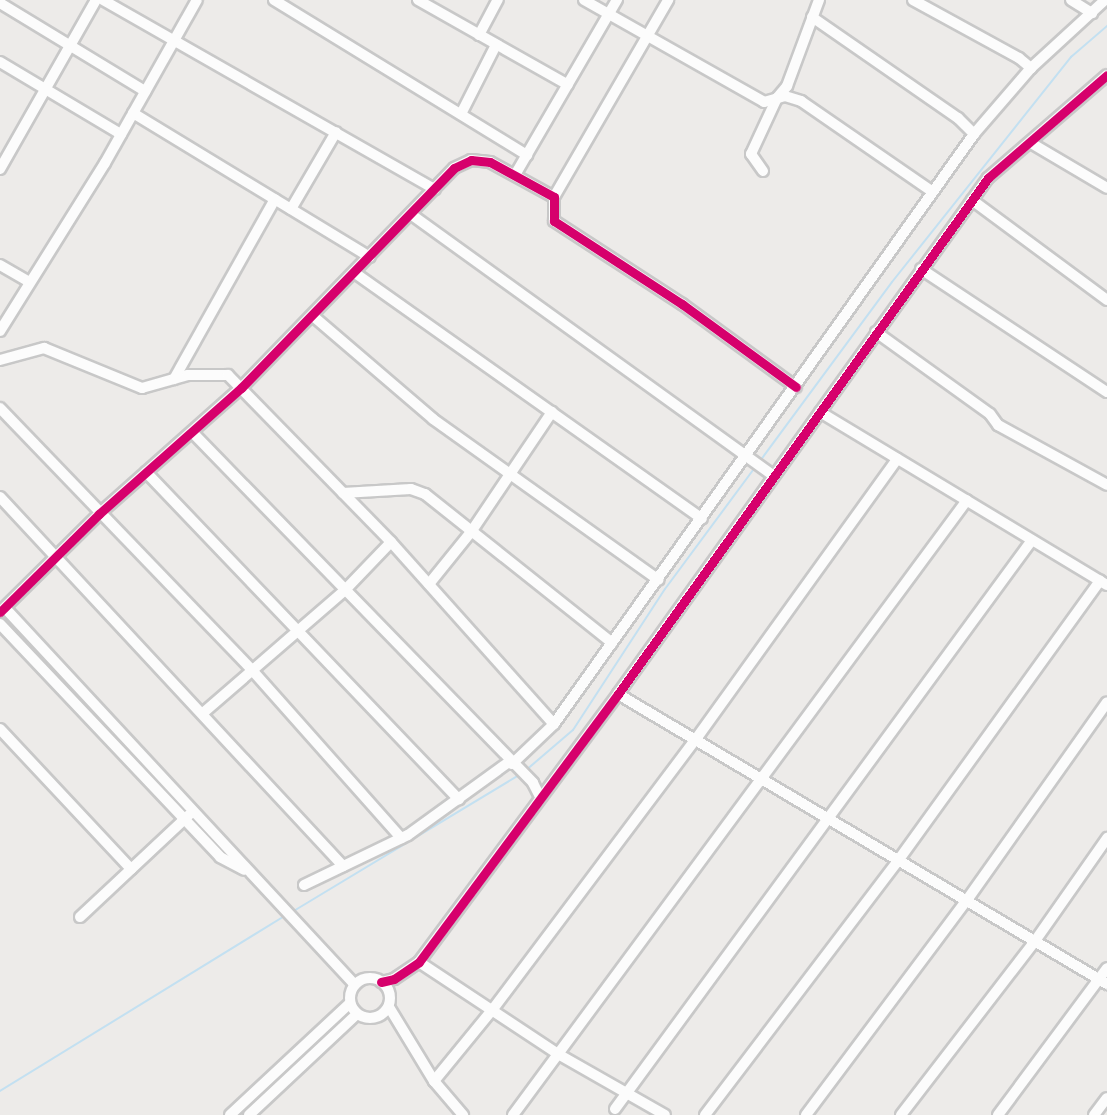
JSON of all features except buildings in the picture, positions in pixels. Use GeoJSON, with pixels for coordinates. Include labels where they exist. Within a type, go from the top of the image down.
{"type":"FeatureCollection","features":[{"type":"Feature","properties":{"kind":"street"},"geometry":{"type":"LineString","coordinates":[[0,169],[96,0]]}},
{"type":"Feature","properties":{"kind":"street"},"geometry":{"type":"LineString","coordinates":[[103,0],[435,189]]}},
{"type":"Feature","properties":{"kind":"street"},"geometry":{"type":"LineString","coordinates":[[2,324],[121,134],[197,0]]}},
{"type":"Feature","properties":{"kind":"street"},"geometry":{"type":"LineString","coordinates":[[274,0],[527,155]]}},
{"type":"Feature","properties":{"kind":"street"},"geometry":{"type":"LineString","coordinates":[[418,0],[568,85]]}},
{"type":"Feature","properties":{"kind":"street"},"geometry":{"type":"LineString","coordinates":[[479,35],[498,0]]}},
{"type":"Feature","properties":{"kind":"street"},"geometry":{"type":"LineString","coordinates":[[584,0],[764,102],[777,98],[801,101],[933,192]]}},
{"type":"Feature","properties":{"kind":"street"},"geometry":{"type":"LineString","coordinates":[[515,175],[617,0]]}},
{"type":"Feature","properties":{"kind":"street"},"geometry":{"type":"LineString","coordinates":[[668,0],[554,197],[554,221],[682,304],[796,387]]}},
{"type":"Feature","properties":{"kind":"street"},"geometry":{"type":"LineString","coordinates":[[763,171],[751,154],[777,98],[787,86],[819,0]]}},
{"type":"Feature","properties":{"kind":"street"},"geometry":{"type":"LineString","coordinates":[[913,0],[1019,58],[1031,68]]}},
{"type":"Feature","properties":{"kind":"street"},"geometry":{"type":"LineString","coordinates":[[1071,0],[1092,13]]}},
{"type":"Feature","properties":{"kind":"street"},"geometry":{"type":"LineString","coordinates":[[304,885],[401,838],[512,764],[554,724],[748,456],[974,134],[1031,68],[1105,0]]}},
{"type":"Feature","properties":{"kind":"street"},"geometry":{"type":"LineString","coordinates":[[0,3],[145,91]]}},
{"type":"Feature","properties":{"kind":"street"},"geometry":{"type":"LineString","coordinates":[[812,16],[958,118],[974,134]]}},
{"type":"Feature","properties":{"kind":"street"},"geometry":{"type":"LineString","coordinates":[[461,114],[496,45]]}},
{"type":"Feature","properties":{"kind":"street"},"geometry":{"type":"LineString","coordinates":[[0,63],[121,134]]}},
{"type":"Feature","properties":{"kind":"street"},"geometry":{"type":"LineString","coordinates":[[355,985],[370,978],[381,982],[394,979],[419,962],[618,694],[988,178],[1107,75]]}},
{"type":"Feature","properties":{"kind":"street"},"geometry":{"type":"LineString","coordinates":[[133,112],[370,257]]}},
{"type":"Feature","properties":{"kind":"street"},"geometry":{"type":"LineString","coordinates":[[291,209],[336,132]]}},
{"type":"Feature","properties":{"kind":"street"},"geometry":{"type":"LineString","coordinates":[[1031,143],[1107,188]]}},
{"type":"Feature","properties":{"kind":"street"},"geometry":{"type":"LineString","coordinates":[[355,985],[3,610],[57,560],[99,514],[193,433],[241,388],[412,215],[454,168],[471,160],[490,162],[554,197]]}},
{"type":"Feature","properties":{"kind":"street"},"geometry":{"type":"LineString","coordinates":[[174,379],[275,199]]}},
{"type":"Feature","properties":{"kind":"street"},"geometry":{"type":"LineString","coordinates":[[972,200],[1107,300]]}},
{"type":"Feature","properties":{"kind":"street"},"geometry":{"type":"LineString","coordinates":[[412,215],[774,476]]}},
{"type":"Feature","properties":{"kind":"street"},"geometry":{"type":"LineString","coordinates":[[0,265],[30,282]]}},
{"type":"Feature","properties":{"kind":"street"},"geometry":{"type":"LineString","coordinates":[[921,269],[1107,392]]}},
{"type":"Feature","properties":{"kind":"street"},"geometry":{"type":"LineString","coordinates":[[355,273],[702,519]]}},
{"type":"Feature","properties":{"kind":"street"},"geometry":{"type":"LineString","coordinates":[[313,316],[434,419],[510,476],[659,580]]}},
{"type":"Feature","properties":{"kind":"street"},"geometry":{"type":"LineString","coordinates":[[876,332],[990,414],[998,425],[1107,485]]}},
{"type":"Feature","properties":{"kind":"street"},"geometry":{"type":"LineString","coordinates":[[0,360],[44,348],[142,388],[188,375],[228,375],[392,542],[554,724]]}},
{"type":"Feature","properties":{"kind":"street"},"geometry":{"type":"LineString","coordinates":[[0,408],[99,514],[252,670],[401,838]]}},
{"type":"Feature","properties":{"kind":"street"},"geometry":{"type":"LineString","coordinates":[[429,584],[471,532],[552,412]]}},
{"type":"Feature","properties":{"kind":"street"},"geometry":{"type":"LineString","coordinates":[[705,1115],[1104,583],[820,412]]}},
{"type":"Feature","properties":{"kind":"street"},"geometry":{"type":"LineString","coordinates":[[193,433],[532,783],[540,797]]}},
{"type":"Feature","properties":{"kind":"street"},"geometry":{"type":"LineString","coordinates":[[434,1081],[493,1009],[696,739],[897,459]]}},
{"type":"Feature","properties":{"kind":"street"},"geometry":{"type":"LineString","coordinates":[[146,472],[296,632],[459,800]]}},
{"type":"Feature","properties":{"kind":"street"},"geometry":{"type":"LineString","coordinates":[[343,493],[411,489],[424,494],[612,643]]}},
{"type":"Feature","properties":{"kind":"street"},"geometry":{"type":"LineString","coordinates":[[0,496],[57,560],[204,713],[343,866]]}},
{"type":"Feature","properties":{"kind":"street"},"geometry":{"type":"LineString","coordinates":[[517,1114],[558,1054],[967,501]]}},
{"type":"Feature","properties":{"kind":"street"},"geometry":{"type":"LineString","coordinates":[[615,1109],[830,819],[1032,540]]}},
{"type":"Feature","properties":{"kind":"street"},"geometry":{"type":"LineString","coordinates":[[204,713],[345,590],[392,542]]}},
{"type":"Feature","properties":{"kind":"street"},"geometry":{"type":"LineString","coordinates":[[0,624],[220,857],[252,874]]}},
{"type":"Feature","properties":{"kind":"street"},"geometry":{"type":"LineString","coordinates":[[618,694],[900,858],[1103,981]]}},
{"type":"Feature","properties":{"kind":"street"},"geometry":{"type":"LineString","coordinates":[[806,1115],[968,900],[1107,702]]}},
{"type":"Feature","properties":{"kind":"street"},"geometry":{"type":"LineString","coordinates":[[0,729],[131,869]]}},
{"type":"Feature","properties":{"kind":"street"},"geometry":{"type":"LineString","coordinates":[[80,917],[193,811]]}},
{"type":"Feature","properties":{"kind":"street"},"geometry":{"type":"LineString","coordinates":[[901,1115],[1035,940],[1107,838]]}},
{"type":"Feature","properties":{"kind":"street"},"geometry":{"type":"LineString","coordinates":[[419,962],[558,1054],[625,1095],[664,1115]]}},
{"type":"Feature","properties":{"kind":"street"},"geometry":{"type":"LineString","coordinates":[[998,1115],[1103,981],[1107,968]]}},
{"type":"Feature","properties":{"kind":"street"},"geometry":{"type":"LineString","coordinates":[[381,982],[389,994],[389,1007],[434,1081],[463,1115]]}},
{"type":"Feature","properties":{"kind":"street"},"geometry":{"type":"LineString","coordinates":[[230,1115],[351,1003],[355,985]]}},
{"type":"Feature","properties":{"kind":"street"},"geometry":{"type":"LineString","coordinates":[[351,1003],[357,1014]]}},
{"type":"Feature","properties":{"kind":"street"},"geometry":{"type":"LineString","coordinates":[[357,1014],[377,1017],[389,1007]]}},
{"type":"Feature","properties":{"kind":"street"},"geometry":{"type":"LineString","coordinates":[[249,1115],[357,1014]]}},
{"type":"Feature","properties":{"kind":"street"},"geometry":{"type":"LineString","coordinates":[[1095,1115],[1107,1098]]}},
{"type":"Feature","properties":{"kind":"waterway"},"geometry":{"type":"LineString","coordinates":[[760,461],[892,282],[1071,57],[1107,26]]}},
{"type":"Feature","properties":{"kind":"waterway"},"geometry":{"type":"LineString","coordinates":[[525,771],[573,730],[665,589],[756,466]]}},
{"type":"Feature","properties":{"kind":"waterway"},"geometry":{"type":"LineString","coordinates":[[292,912],[521,774]]}},
{"type":"Feature","properties":{"kind":"waterway"},"geometry":{"type":"LineString","coordinates":[[0,1091],[284,916]]}},
{"type":"Feature","properties":{"kind":"cycle path"},"geometry":{"type":"LineString","coordinates":[[381,982],[394,979],[419,962],[618,694],[988,178],[1107,75]]}},
{"type":"Feature","properties":{"kind":"cycle path"},"geometry":{"type":"LineString","coordinates":[[0,612],[99,514],[241,388],[454,168],[471,160],[490,162],[554,197],[554,221],[682,304],[796,387]]}}]}
